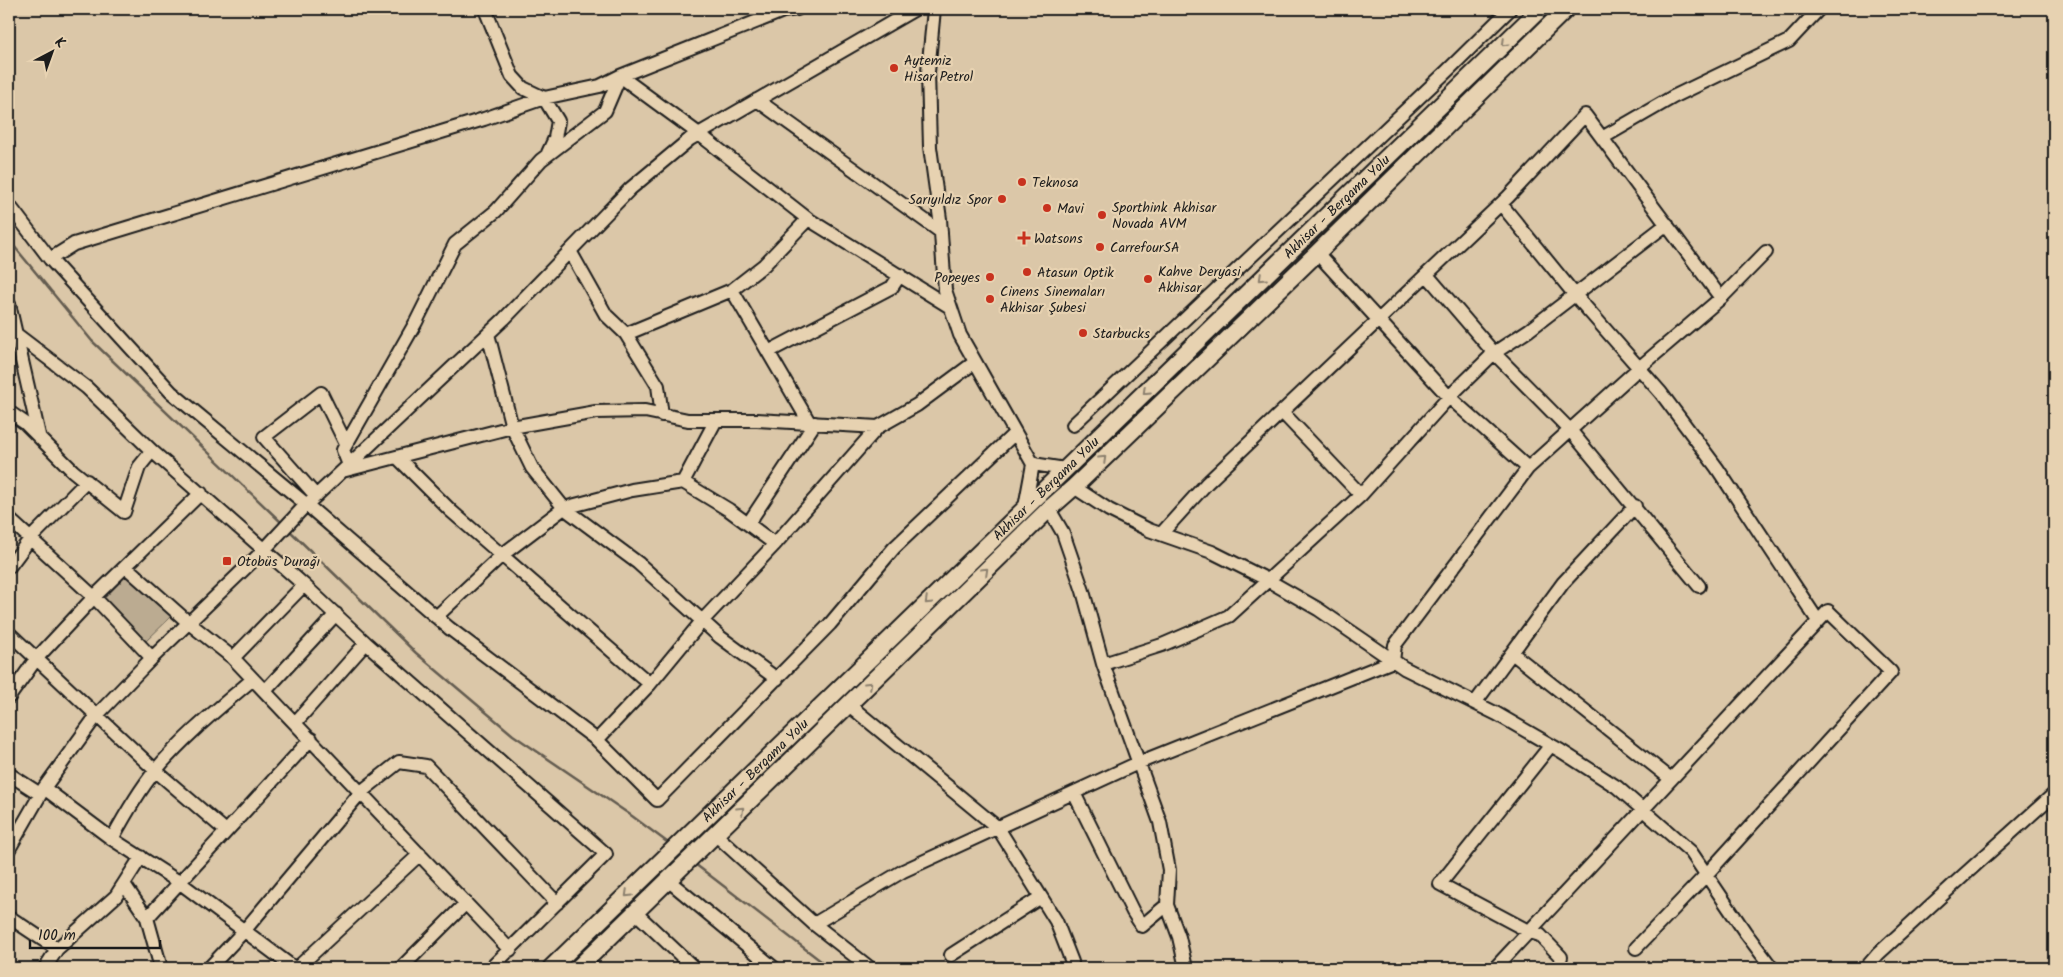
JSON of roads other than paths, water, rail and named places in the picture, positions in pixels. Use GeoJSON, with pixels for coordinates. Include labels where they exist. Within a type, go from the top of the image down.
{"type":"FeatureCollection","features":[{"type":"Feature","properties":{"kind":"main road","name":"Akhisar - Bergama Yolu"},"geometry":{"type":"LineString","coordinates":[[552,968],[1540,9]]}},
{"type":"Feature","properties":{"kind":"main road","name":"Akhisar - Bergama Yolu"},"geometry":{"type":"LineString","coordinates":[[578,968],[1049,509],[1317,253],[1566,9]]}},
{"type":"Feature","properties":{"kind":"street"},"geometry":{"type":"LineString","coordinates":[[485,9],[512,76],[523,88],[544,98],[558,120],[555,138],[545,157]]}},
{"type":"Feature","properties":{"kind":"street"},"geometry":{"type":"LineString","coordinates":[[50,259],[74,244],[484,119],[544,98],[600,86],[620,76],[783,11],[797,9]]}},
{"type":"Feature","properties":{"kind":"street"},"geometry":{"type":"LineString","coordinates":[[9,849],[42,791],[97,716],[152,658],[264,550],[277,534],[488,334],[630,189],[690,139],[915,9]]}},
{"type":"Feature","properties":{"kind":"street"},"geometry":{"type":"LineString","coordinates":[[934,9],[928,72],[930,147],[941,232],[945,290],[960,335],[1032,464],[1025,507]]}},
{"type":"Feature","properties":{"kind":"street"},"geometry":{"type":"LineString","coordinates":[[1073,425],[1510,9]]}},
{"type":"Feature","properties":{"kind":"street"},"geometry":{"type":"LineString","coordinates":[[1602,138],[1673,98],[1788,41],[1819,9]]}},
{"type":"Feature","properties":{"kind":"street"},"geometry":{"type":"LineString","coordinates":[[620,76],[699,134],[808,219],[950,307]]}},
{"type":"Feature","properties":{"kind":"street"},"geometry":{"type":"LineString","coordinates":[[346,468],[343,450],[416,322],[455,244],[496,211],[545,157],[605,111],[620,76]]}},
{"type":"Feature","properties":{"kind":"street"},"geometry":{"type":"LineString","coordinates":[[757,100],[941,232]]}},
{"type":"Feature","properties":{"kind":"street"},"geometry":{"type":"LineString","coordinates":[[1161,534],[1207,483],[1354,342],[1380,321],[1427,276],[1501,204],[1586,115],[1721,298]]}},
{"type":"Feature","properties":{"kind":"street"},"geometry":{"type":"LineString","coordinates":[[1501,204],[1575,295],[1661,393],[1716,468],[1818,621]]}},
{"type":"Feature","properties":{"kind":"street"},"geometry":{"type":"LineString","coordinates":[[9,205],[50,259],[171,392],[309,503],[436,616],[596,740],[657,800],[830,624],[894,548],[1015,433]]}},
{"type":"Feature","properties":{"kind":"street"},"geometry":{"type":"LineString","coordinates":[[626,334],[732,290],[764,265],[808,219]]}},
{"type":"Feature","properties":{"kind":"street"},"geometry":{"type":"LineString","coordinates":[[1103,664],[1162,645],[1229,616],[1361,495],[1449,397],[1494,353],[1529,330],[1667,224]]}},
{"type":"Feature","properties":{"kind":"street"},"geometry":{"type":"LineString","coordinates":[[570,251],[606,315],[626,334],[658,386],[662,414]]}},
{"type":"Feature","properties":{"kind":"street"},"geometry":{"type":"LineString","coordinates":[[1394,661],[1396,645],[1528,468],[1639,368],[1721,298],[1766,252]]}},
{"type":"Feature","properties":{"kind":"street"},"geometry":{"type":"LineString","coordinates":[[1317,253],[1449,397],[1528,468]]}},
{"type":"Feature","properties":{"kind":"street"},"geometry":{"type":"LineString","coordinates":[[768,352],[892,287],[900,275]]}},
{"type":"Feature","properties":{"kind":"street"},"geometry":{"type":"LineString","coordinates":[[1427,276],[1494,353],[1570,430],[1635,506],[1699,586]]}},
{"type":"Feature","properties":{"kind":"street"},"geometry":{"type":"LineString","coordinates":[[732,290],[812,422]]}},
{"type":"Feature","properties":{"kind":"street"},"geometry":{"type":"LineString","coordinates":[[9,304],[39,435]]}},
{"type":"Feature","properties":{"kind":"street"},"geometry":{"type":"LineString","coordinates":[[16,334],[87,388],[152,451],[304,585],[366,643],[606,854],[491,968]]}},
{"type":"Feature","properties":{"kind":"street"},"geometry":{"type":"LineString","coordinates":[[488,334],[512,427],[532,468],[564,508],[638,563],[720,637],[777,679]]}},
{"type":"Feature","properties":{"kind":"street"},"geometry":{"type":"LineString","coordinates":[[596,740],[650,684],[702,621],[775,544],[878,427],[917,405],[975,362]]}},
{"type":"Feature","properties":{"kind":"street"},"geometry":{"type":"LineString","coordinates":[[309,503],[264,437],[321,393],[346,444]]}},
{"type":"Feature","properties":{"kind":"street"},"geometry":{"type":"LineString","coordinates":[[346,468],[397,457],[512,427],[596,412],[645,411],[688,420],[812,422],[878,427]]}},
{"type":"Feature","properties":{"kind":"street"},"geometry":{"type":"LineString","coordinates":[[9,412],[39,435],[73,471],[124,512],[139,467],[152,451]]}},
{"type":"Feature","properties":{"kind":"street"},"geometry":{"type":"LineString","coordinates":[[1282,412],[1361,495]]}},
{"type":"Feature","properties":{"kind":"street"},"geometry":{"type":"LineString","coordinates":[[683,482],[716,420]]}},
{"type":"Feature","properties":{"kind":"street"},"geometry":{"type":"LineString","coordinates":[[748,524],[812,422]]}},
{"type":"Feature","properties":{"kind":"street"},"geometry":{"type":"LineString","coordinates":[[397,457],[451,511],[650,684]]}},
{"type":"Feature","properties":{"kind":"street"},"geometry":{"type":"LineString","coordinates":[[1032,464],[1065,469]]}},
{"type":"Feature","properties":{"kind":"street"},"geometry":{"type":"LineString","coordinates":[[9,567],[30,539],[87,481]]}},
{"type":"Feature","properties":{"kind":"street"},"geometry":{"type":"LineString","coordinates":[[436,616],[502,555],[564,508],[632,490],[683,482],[775,544]]}},
{"type":"Feature","properties":{"kind":"street"},"geometry":{"type":"LineString","coordinates":[[1074,487],[1108,510],[1161,534],[1212,552],[1267,580],[1318,609],[1394,661],[1551,745],[1617,787],[1691,852],[1745,932],[1772,968]]}},
{"type":"Feature","properties":{"kind":"street"},"geometry":{"type":"LineString","coordinates":[[9,698],[36,659],[94,597],[201,493]]}},
{"type":"Feature","properties":{"kind":"street"},"geometry":{"type":"LineString","coordinates":[[1475,703],[1563,583],[1635,506]]}},
{"type":"Feature","properties":{"kind":"street"},"geometry":{"type":"LineString","coordinates":[[1049,509],[1064,533],[1083,591],[1103,664],[1160,822],[1169,870],[1168,905],[1179,937],[1186,968]]}},
{"type":"Feature","properties":{"kind":"street"},"geometry":{"type":"LineString","coordinates":[[9,519],[94,597],[152,658]]}},
{"type":"Feature","properties":{"kind":"street"},"geometry":{"type":"LineString","coordinates":[[126,566],[189,623],[233,658],[510,950]]}},
{"type":"Feature","properties":{"kind":"street"},"geometry":{"type":"LineString","coordinates":[[233,658],[304,585]]}},
{"type":"Feature","properties":{"kind":"street"},"geometry":{"type":"LineString","coordinates":[[1495,968],[1828,611],[1891,672],[1706,875],[1636,948]]}},
{"type":"Feature","properties":{"kind":"street"},"geometry":{"type":"LineString","coordinates":[[265,691],[336,614]]}},
{"type":"Feature","properties":{"kind":"street"},"geometry":{"type":"LineString","coordinates":[[9,633],[156,770],[226,831]]}},
{"type":"Feature","properties":{"kind":"street"},"geometry":{"type":"LineString","coordinates":[[294,723],[366,643]]}},
{"type":"Feature","properties":{"kind":"street"},"geometry":{"type":"LineString","coordinates":[[1512,652],[1671,779]]}},
{"type":"Feature","properties":{"kind":"street"},"geometry":{"type":"LineString","coordinates":[[814,924],[903,871],[1138,763],[1394,661]]}},
{"type":"Feature","properties":{"kind":"street"},"geometry":{"type":"LineString","coordinates":[[112,839],[137,796],[156,770],[198,726],[253,679]]}},
{"type":"Feature","properties":{"kind":"street"},"geometry":{"type":"LineString","coordinates":[[848,705],[998,828],[1056,920],[1072,962]]}},
{"type":"Feature","properties":{"kind":"street"},"geometry":{"type":"LineString","coordinates":[[147,918],[311,740]]}},
{"type":"Feature","properties":{"kind":"street"},"geometry":{"type":"LineString","coordinates":[[1551,745],[1440,884],[1530,932],[1540,935],[1560,957]]}},
{"type":"Feature","properties":{"kind":"street"},"geometry":{"type":"LineString","coordinates":[[209,968],[244,931],[361,792],[398,762],[426,766],[557,903]]}},
{"type":"Feature","properties":{"kind":"street"},"geometry":{"type":"LineString","coordinates":[[9,774],[42,791],[179,882],[295,968],[420,854]]}},
{"type":"Feature","properties":{"kind":"street"},"geometry":{"type":"LineString","coordinates":[[1074,793],[1133,912],[1142,926],[1168,905]]}},
{"type":"Feature","properties":{"kind":"street"},"geometry":{"type":"LineString","coordinates":[[1866,968],[1878,954],[2054,794]]}},
{"type":"Feature","properties":{"kind":"street"},"geometry":{"type":"LineString","coordinates":[[711,840],[870,968]]}},
{"type":"Feature","properties":{"kind":"street"},"geometry":{"type":"LineString","coordinates":[[44,968],[58,950],[116,896],[141,857]]}},
{"type":"Feature","properties":{"kind":"street"},"geometry":{"type":"LineString","coordinates":[[674,875],[774,968]]}},
{"type":"Feature","properties":{"kind":"street"},"geometry":{"type":"LineString","coordinates":[[124,884],[147,918],[161,968]]}},
{"type":"Feature","properties":{"kind":"street"},"geometry":{"type":"LineString","coordinates":[[951,955],[1042,897]]}},
{"type":"Feature","properties":{"kind":"street"},"geometry":{"type":"LineString","coordinates":[[401,968],[466,903]]}},
{"type":"Feature","properties":{"kind":"street"},"geometry":{"type":"LineString","coordinates":[[636,913],[694,968]]}},
{"type":"Feature","properties":{"kind":"street"},"geometry":{"type":"LineString","coordinates":[[9,917],[58,950]]}},
{"type":"Feature","properties":{"kind":"waterway"},"geometry":{"type":"LineString","coordinates":[[9,240],[92,341],[283,524]]}},
{"type":"Feature","properties":{"kind":"waterway"},"geometry":{"type":"LineString","coordinates":[[289,530],[416,653],[513,735],[632,816],[671,845]]}},
{"type":"Feature","properties":{"kind":"waterway"},"geometry":{"type":"LineString","coordinates":[[695,864],[830,968]]}},
{"type":"Feature","properties":{"kind":"place","name":"Aytemiz Hisar Petrol"},"geometry":{"type":"Point","coordinates":[894,68]}},
{"type":"Feature","properties":{"kind":"place","name":"Teknosa"},"geometry":{"type":"Point","coordinates":[1022,182]}},
{"type":"Feature","properties":{"kind":"place","name":"Sarıyıldız Spor"},"geometry":{"type":"Point","coordinates":[1002,199]}},
{"type":"Feature","properties":{"kind":"place","name":"Mavi"},"geometry":{"type":"Point","coordinates":[1047,208]}},
{"type":"Feature","properties":{"kind":"place","name":"Sporthink Akhisar Novada AVM"},"geometry":{"type":"Point","coordinates":[1102,215]}},
{"type":"Feature","properties":{"kind":"place","name":"Watsons"},"geometry":{"type":"Point","coordinates":[1024,238]}},
{"type":"Feature","properties":{"kind":"place","name":"CarrefourSA"},"geometry":{"type":"Point","coordinates":[1100,247]}},
{"type":"Feature","properties":{"kind":"place","name":"Atasun Optik"},"geometry":{"type":"Point","coordinates":[1027,272]}},
{"type":"Feature","properties":{"kind":"place","name":"Popeyes"},"geometry":{"type":"Point","coordinates":[990,277]}},
{"type":"Feature","properties":{"kind":"place","name":"Kahve Deryasi Akhisar"},"geometry":{"type":"Point","coordinates":[1148,279]}},
{"type":"Feature","properties":{"kind":"place","name":"Cinens Sinemaları Akhisar Şubesi"},"geometry":{"type":"Point","coordinates":[990,299]}},
{"type":"Feature","properties":{"kind":"place","name":"Starbucks"},"geometry":{"type":"Point","coordinates":[1083,333]}},
{"type":"Feature","properties":{"kind":"place","name":"Otobüs Durağı"},"geometry":{"type":"Point","coordinates":[227,561]}}]}
